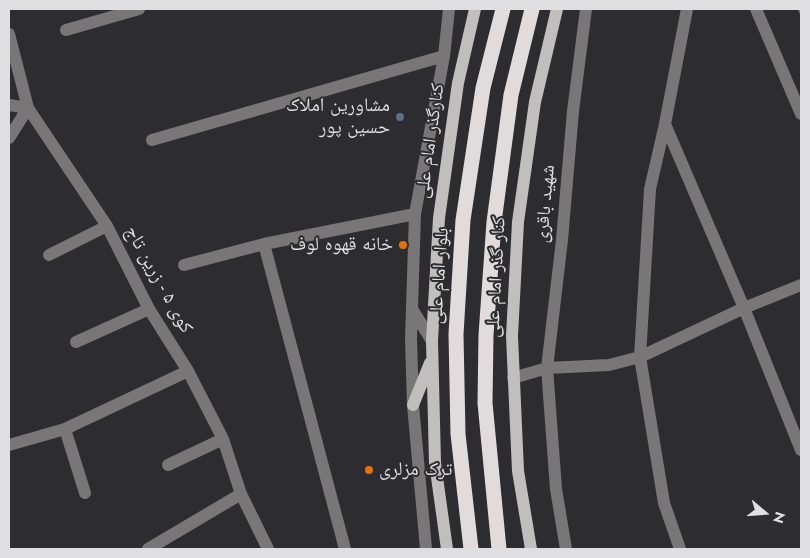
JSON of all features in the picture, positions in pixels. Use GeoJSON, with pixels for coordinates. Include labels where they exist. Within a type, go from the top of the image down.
{"type":"FeatureCollection","features":[{"type":"Feature","properties":{"kind":"highway","name":"بلوار امام علی"},"geometry":{"type":"LineString","coordinates":[[471,549],[458,434],[456,334],[463,220],[483,88],[504,9]]}},
{"type":"Feature","properties":{"kind":"highway"},"geometry":{"type":"LineString","coordinates":[[499,549],[485,403],[486,335],[494,222],[511,95],[532,9]]}},
{"type":"Feature","properties":{"kind":"main road","name":"کنارگذر امام علی"},"geometry":{"type":"LineString","coordinates":[[447,549],[435,463],[432,342],[439,218],[458,83],[475,9]]}},
{"type":"Feature","properties":{"kind":"main road","name":"کنار گذر امام علی"},"geometry":{"type":"LineString","coordinates":[[531,549],[518,471],[512,336],[518,222],[535,102],[557,9]]}},
{"type":"Feature","properties":{"kind":"main road"},"geometry":{"type":"LineString","coordinates":[[413,405],[432,358]]}},
{"type":"Feature","properties":{"kind":"street"},"geometry":{"type":"LineString","coordinates":[[66,30],[139,9]]}},
{"type":"Feature","properties":{"kind":"street"},"geometry":{"type":"LineString","coordinates":[[426,549],[413,405],[412,309],[415,214],[444,56],[449,9]]}},
{"type":"Feature","properties":{"kind":"street","name":"شهید باقری"},"geometry":{"type":"LineString","coordinates":[[566,549],[556,489],[547,368],[562,240],[572,111],[586,9]]}},
{"type":"Feature","properties":{"kind":"street"},"geometry":{"type":"LineString","coordinates":[[680,549],[664,503],[640,357],[650,190],[687,9]]}},
{"type":"Feature","properties":{"kind":"street"},"geometry":{"type":"LineString","coordinates":[[756,9],[801,114]]}},
{"type":"Feature","properties":{"kind":"street","name":"کوی ۵ - زرین تاج"},"geometry":{"type":"LineString","coordinates":[[9,34],[28,108],[107,226],[149,309],[188,371],[222,439],[242,494],[268,549]]}},
{"type":"Feature","properties":{"kind":"street"},"geometry":{"type":"LineString","coordinates":[[152,140],[444,56]]}},
{"type":"Feature","properties":{"kind":"street"},"geometry":{"type":"LineString","coordinates":[[9,105],[28,108],[9,138]]}},
{"type":"Feature","properties":{"kind":"street"},"geometry":{"type":"LineString","coordinates":[[665,124],[744,308],[801,450]]}},
{"type":"Feature","properties":{"kind":"street"},"geometry":{"type":"LineString","coordinates":[[184,265],[264,244],[415,214]]}},
{"type":"Feature","properties":{"kind":"street"},"geometry":{"type":"LineString","coordinates":[[49,255],[107,226]]}},
{"type":"Feature","properties":{"kind":"street"},"geometry":{"type":"LineString","coordinates":[[264,244],[345,549]]}},
{"type":"Feature","properties":{"kind":"street"},"geometry":{"type":"LineString","coordinates":[[513,378],[547,368],[609,365],[640,357],[744,308],[801,285]]}},
{"type":"Feature","properties":{"kind":"street"},"geometry":{"type":"LineString","coordinates":[[76,342],[149,309]]}},
{"type":"Feature","properties":{"kind":"street"},"geometry":{"type":"LineString","coordinates":[[412,309],[432,342]]}},
{"type":"Feature","properties":{"kind":"street"},"geometry":{"type":"LineString","coordinates":[[9,445],[65,429],[188,371]]}},
{"type":"Feature","properties":{"kind":"street"},"geometry":{"type":"LineString","coordinates":[[65,429],[85,493]]}},
{"type":"Feature","properties":{"kind":"street"},"geometry":{"type":"LineString","coordinates":[[168,465],[222,439]]}},
{"type":"Feature","properties":{"kind":"street"},"geometry":{"type":"LineString","coordinates":[[148,549],[242,494]]}},
{"type":"Feature","properties":{"kind":"path"},"geometry":{"type":"LineString","coordinates":[[799,9],[801,14]]}},
{"type":"Feature","properties":{"kind":"place","name":"مشاورین املاک حسین پور"},"geometry":{"type":"Point","coordinates":[400,117]}},
{"type":"Feature","properties":{"kind":"place","name":"خانه قهوه لوف"},"geometry":{"type":"Point","coordinates":[403,245]}},
{"type":"Feature","properties":{"kind":"place","name":"ترک مزلری"},"geometry":{"type":"Point","coordinates":[369,470]}}]}
